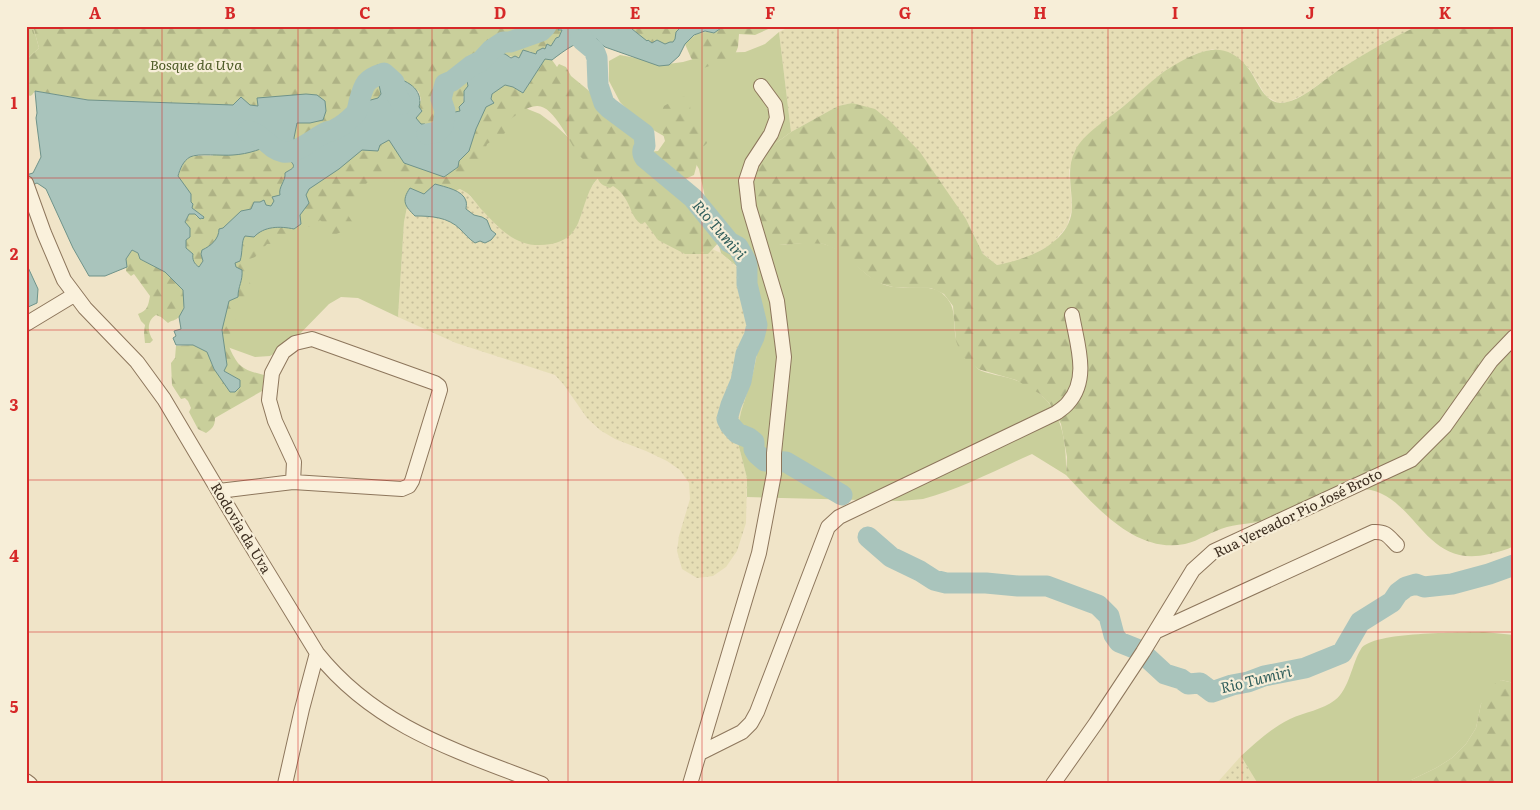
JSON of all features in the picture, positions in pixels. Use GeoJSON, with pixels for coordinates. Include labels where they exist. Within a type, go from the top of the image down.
{"type":"FeatureCollection","features":[{"type":"Feature","properties":{"kind":"street"},"geometry":{"type":"LineString","coordinates":[[690,784],[759,553],[774,474],[774,452],[784,357],[777,301],[749,207],[746,181],[752,163],[771,134],[777,118],[775,105],[761,86]]}},
{"type":"Feature","properties":{"kind":"street","name":"Rodovia da Uva"},"geometry":{"type":"LineString","coordinates":[[28,189],[64,280],[74,295],[132,356],[164,399],[317,653],[342,682],[386,716],[421,735],[448,748],[542,784]]}},
{"type":"Feature","properties":{"kind":"street"},"geometry":{"type":"LineString","coordinates":[[26,324],[74,295]]}},
{"type":"Feature","properties":{"kind":"street"},"geometry":{"type":"LineString","coordinates":[[700,754],[742,732],[750,723],[756,712],[828,527],[838,517],[1056,413],[1068,403],[1078,388],[1081,371],[1072,316]]}},
{"type":"Feature","properties":{"kind":"street","name":"Rua Vereador Pio José Broto"},"geometry":{"type":"LineString","coordinates":[[1053,784],[1096,723],[1155,632],[1192,570],[1214,551],[1411,460],[1445,426],[1491,361],[1514,337]]}},
{"type":"Feature","properties":{"kind":"street"},"geometry":{"type":"LineString","coordinates":[[219,491],[293,482],[402,489],[409,486],[440,390],[439,386],[312,339],[295,343],[283,352],[272,373],[269,400],[275,421],[294,462],[293,482]]}},
{"type":"Feature","properties":{"kind":"street"},"geometry":{"type":"LineString","coordinates":[[1155,632],[1373,532],[1386,534],[1397,545]]}},
{"type":"Feature","properties":{"kind":"street"},"geometry":{"type":"LineString","coordinates":[[285,784],[317,653]]}},
{"type":"Feature","properties":{"kind":"street"},"geometry":{"type":"LineString","coordinates":[[26,782],[30,784]]}},
{"type":"Feature","properties":{"kind":"shaded area"},"geometry":{"type":"Polygon","coordinates":[[[791,26],[1418,26],[1387,41],[1343,67],[1305,94],[1288,102],[1278,103],[1266,96],[1249,68],[1213,49],[1195,54],[1163,72],[1085,137],[1069,170],[1072,209],[1067,226],[1052,244],[1015,262],[997,265],[983,254],[966,219],[852,103],[838,106],[791,132],[779,32],[791,26]]]}},
{"type":"Feature","properties":{"kind":"shaded area"},"geometry":{"type":"Polygon","coordinates":[[[599,176],[705,246],[721,253],[740,270],[752,290],[757,354],[737,431],[738,443],[747,478],[746,523],[737,551],[726,567],[713,576],[697,578],[682,569],[677,551],[679,536],[690,499],[689,483],[680,470],[667,461],[615,439],[600,430],[587,418],[555,375],[456,343],[398,317],[404,222],[408,202],[447,182],[467,193],[498,227],[579,222],[587,194],[599,176]]]}},
{"type":"Feature","properties":{"kind":"shaded area"},"geometry":{"type":"Polygon","coordinates":[[[1241,756],[1258,784],[1216,784],[1241,756]]]}},
{"type":"Feature","properties":{"kind":"green space"},"geometry":{"type":"Polygon","coordinates":[[[26,26],[33,26],[39,48],[26,60],[26,26]]]}},
{"type":"Feature","properties":{"kind":"green space","name":"Bosque da Uva"},"geometry":{"type":"Polygon","coordinates":[[[33,26],[560,26],[559,30],[562,30],[561,35],[556,38],[551,46],[536,54],[529,51],[515,57],[505,54],[477,64],[480,69],[463,97],[464,102],[460,111],[448,114],[430,127],[426,127],[417,121],[416,118],[421,100],[419,92],[411,85],[385,83],[379,85],[381,94],[378,98],[355,104],[353,125],[346,130],[327,136],[293,156],[292,170],[286,171],[280,195],[273,199],[274,204],[268,206],[260,202],[251,209],[241,211],[223,228],[215,241],[201,254],[203,261],[199,267],[192,258],[192,254],[186,248],[185,223],[189,213],[195,214],[197,217],[203,217],[192,208],[178,176],[184,162],[191,156],[235,155],[257,152],[277,142],[285,148],[294,138],[297,123],[310,123],[257,98],[258,106],[250,105],[241,97],[233,105],[88,100],[35,91],[30,96],[26,93],[26,60],[39,48],[33,26]]]}},
{"type":"Feature","properties":{"kind":"green space"},"geometry":{"type":"Polygon","coordinates":[[[633,26],[682,26],[673,42],[654,44],[646,41],[632,29],[633,26]]]}},
{"type":"Feature","properties":{"kind":"green space"},"geometry":{"type":"Polygon","coordinates":[[[724,26],[775,26],[755,35],[739,34],[738,47],[734,57],[701,69],[691,58],[685,44],[698,34],[705,32],[714,33],[724,26]]]}},
{"type":"Feature","properties":{"kind":"green space"},"geometry":{"type":"Polygon","coordinates":[[[1418,26],[1514,26],[1514,546],[1499,552],[1467,556],[1449,551],[1434,542],[1397,504],[1383,494],[1365,489],[1348,490],[1338,493],[1280,517],[1227,527],[1185,544],[1167,545],[1150,542],[1134,535],[1104,514],[1066,475],[1067,457],[1061,424],[1050,404],[1040,394],[1016,380],[978,369],[962,356],[956,341],[953,306],[944,294],[931,288],[893,287],[876,282],[835,249],[824,244],[779,245],[766,238],[760,231],[747,203],[754,163],[791,132],[838,106],[852,103],[875,109],[891,122],[920,152],[966,219],[983,254],[997,265],[1009,263],[1045,248],[1064,231],[1070,220],[1072,207],[1070,179],[1072,158],[1079,144],[1090,132],[1172,66],[1206,51],[1223,51],[1240,59],[1269,99],[1280,103],[1288,102],[1305,94],[1338,70],[1372,50],[1418,26]]]}},
{"type":"Feature","properties":{"kind":"green space"},"geometry":{"type":"Polygon","coordinates":[[[779,32],[791,132],[772,146],[779,245],[824,244],[842,253],[874,280],[883,284],[894,287],[935,289],[945,296],[949,301],[954,316],[957,342],[976,367],[981,371],[1011,379],[1030,387],[1051,406],[1062,430],[1065,444],[1066,475],[1032,454],[964,485],[923,499],[900,501],[747,497],[747,478],[738,443],[737,431],[757,354],[752,290],[740,269],[721,253],[706,202],[699,169],[693,159],[683,147],[648,127],[633,116],[620,102],[609,81],[609,61],[620,55],[668,64],[683,62],[714,53],[745,52],[765,44],[779,32]]]}},
{"type":"Feature","properties":{"kind":"green space"},"geometry":{"type":"Polygon","coordinates":[[[545,58],[552,60],[557,67],[559,64],[566,67],[571,76],[594,97],[602,100],[606,110],[629,127],[633,134],[640,133],[646,146],[644,149],[648,152],[658,151],[665,141],[662,130],[657,122],[664,106],[686,96],[690,107],[687,118],[698,122],[707,143],[701,149],[694,175],[685,179],[677,179],[676,186],[718,229],[720,241],[708,254],[685,254],[658,240],[645,222],[641,224],[636,219],[620,191],[613,186],[610,188],[600,182],[593,169],[579,155],[555,118],[543,107],[529,108],[507,122],[510,129],[507,132],[487,144],[481,163],[469,175],[464,186],[456,191],[446,187],[431,186],[428,192],[420,194],[395,182],[393,172],[383,173],[373,178],[357,192],[353,202],[344,205],[344,209],[353,223],[349,229],[334,235],[328,232],[326,226],[320,220],[313,227],[307,227],[288,243],[267,244],[255,257],[247,260],[251,290],[242,303],[227,342],[233,356],[240,365],[249,371],[264,375],[262,391],[215,418],[213,427],[206,433],[198,429],[189,412],[191,408],[188,401],[185,398],[181,399],[172,385],[171,363],[175,358],[176,346],[193,345],[207,352],[214,369],[235,392],[240,387],[240,380],[224,371],[222,330],[229,301],[241,283],[235,263],[243,249],[242,240],[245,236],[277,227],[286,227],[309,203],[306,195],[309,189],[339,169],[362,150],[378,151],[380,145],[389,140],[404,163],[458,161],[469,151],[486,107],[493,103],[491,99],[492,94],[504,85],[513,87],[523,93],[545,58]]]}},
{"type":"Feature","properties":{"kind":"green space"},"geometry":{"type":"Polygon","coordinates":[[[211,88],[525,108],[540,114],[556,126],[606,172],[591,187],[574,230],[565,239],[551,244],[529,244],[511,237],[495,224],[467,193],[447,182],[408,202],[404,222],[398,317],[358,298],[341,297],[329,304],[290,344],[270,356],[255,357],[219,344],[211,88]]]}},
{"type":"Feature","properties":{"kind":"green space"},"geometry":{"type":"Polygon","coordinates":[[[132,250],[138,253],[140,259],[165,271],[183,290],[184,308],[179,317],[168,323],[156,315],[151,320],[149,330],[153,340],[150,343],[145,343],[145,325],[138,314],[147,307],[150,296],[134,274],[131,276],[126,271],[126,259],[132,250]]]}},
{"type":"Feature","properties":{"kind":"green space"},"geometry":{"type":"Polygon","coordinates":[[[1484,632],[1514,635],[1514,683],[1501,680],[1481,704],[1476,728],[1466,744],[1452,758],[1436,768],[1403,784],[1258,784],[1241,756],[1276,727],[1325,706],[1340,696],[1361,649],[1369,643],[1382,639],[1418,634],[1484,632]]]}},
{"type":"Feature","properties":{"kind":"green space"},"geometry":{"type":"Polygon","coordinates":[[[1501,680],[1514,683],[1514,784],[1403,784],[1452,758],[1466,744],[1476,728],[1481,704],[1488,688],[1501,680]]]}},
{"type":"Feature","properties":{"kind":"water"},"geometry":{"type":"Polygon","coordinates":[[[560,26],[575,26],[576,28],[582,26],[633,26],[632,29],[647,41],[652,43],[657,40],[665,44],[673,42],[676,32],[682,26],[724,26],[714,33],[705,31],[694,35],[685,44],[679,56],[669,65],[659,66],[605,47],[597,39],[578,43],[552,60],[545,59],[523,93],[505,85],[492,94],[491,99],[494,103],[486,107],[469,151],[459,161],[458,167],[444,177],[404,163],[389,140],[380,145],[378,151],[362,150],[339,169],[309,189],[306,195],[309,203],[300,215],[301,224],[294,229],[272,228],[258,233],[254,237],[245,236],[240,261],[235,263],[236,267],[242,270],[238,297],[229,301],[222,330],[227,365],[224,371],[240,380],[240,387],[235,392],[230,392],[214,369],[207,352],[193,345],[176,345],[173,338],[176,336],[174,331],[181,329],[179,317],[184,308],[183,290],[165,272],[140,259],[138,253],[132,250],[126,259],[127,267],[105,276],[89,276],[73,248],[46,189],[37,183],[26,188],[26,175],[33,173],[41,157],[35,91],[88,100],[233,105],[241,97],[250,105],[258,106],[257,98],[306,94],[317,95],[325,101],[326,111],[323,120],[297,123],[294,138],[295,145],[289,149],[277,142],[245,154],[193,156],[184,163],[178,176],[191,194],[192,208],[204,217],[200,219],[195,214],[189,214],[185,222],[190,228],[190,237],[186,240],[186,248],[193,254],[194,261],[199,267],[203,261],[202,250],[214,242],[218,236],[219,229],[223,228],[241,211],[251,209],[254,202],[264,200],[266,205],[271,206],[274,201],[272,197],[280,195],[285,173],[293,167],[289,160],[293,156],[292,153],[298,150],[301,151],[327,136],[351,127],[354,122],[354,108],[359,98],[361,96],[367,101],[378,98],[381,94],[379,85],[381,82],[385,82],[390,77],[402,80],[412,86],[419,95],[419,107],[422,111],[416,118],[421,124],[425,124],[426,127],[436,126],[441,118],[450,113],[460,111],[459,107],[464,102],[464,91],[468,86],[467,81],[470,74],[476,74],[480,69],[477,64],[480,59],[492,58],[490,55],[493,51],[505,54],[511,58],[515,56],[519,58],[523,50],[536,54],[537,51],[545,49],[547,44],[551,46],[556,38],[559,37],[562,30],[558,30],[560,26]]]}},
{"type":"Feature","properties":{"kind":"water"},"geometry":{"type":"Polygon","coordinates":[[[435,184],[461,194],[466,201],[466,209],[474,215],[487,220],[491,230],[496,234],[491,240],[485,243],[480,241],[475,243],[450,222],[433,217],[415,216],[405,203],[410,188],[424,194],[435,184]]]}},
{"type":"Feature","properties":{"kind":"water"},"geometry":{"type":"Polygon","coordinates":[[[26,263],[38,289],[37,303],[26,308],[26,263]]]}},
{"type":"Feature","properties":{"kind":"waterway","name":"Rio Tumiri"},"geometry":{"type":"LineString","coordinates":[[427,134],[437,132],[443,126],[445,111],[441,99],[445,84],[481,61],[491,50],[503,42],[510,42],[541,31],[546,26]]}},
{"type":"Feature","properties":{"kind":"waterway","name":"Rio Tumiri"},"geometry":{"type":"LineString","coordinates":[[579,26],[582,40],[594,50],[597,58],[598,85],[604,103],[644,134],[645,146],[643,155],[645,158],[693,198],[729,242],[738,247],[747,263],[747,284],[757,325],[746,354],[741,381],[727,419],[730,425],[737,433],[754,442],[754,449],[765,461],[786,462],[842,495]]}},
{"type":"Feature","properties":{"kind":"waterway","name":"Rio Tumiri"},"geometry":{"type":"LineString","coordinates":[[247,131],[253,132],[278,151],[294,151],[349,120],[356,112],[366,83],[384,73],[394,82],[396,94],[402,104]]}},
{"type":"Feature","properties":{"kind":"waterway","name":"Rio Tumiri"},"geometry":{"type":"LineString","coordinates":[[868,537],[891,557],[934,580],[946,583],[1047,586],[1098,605],[1109,616],[1114,635],[1119,642],[1139,650],[1165,674],[1181,679],[1188,684],[1200,683],[1212,692],[1264,676],[1305,668],[1342,653],[1360,622],[1392,602],[1398,593],[1406,587],[1416,584],[1424,587],[1452,584],[1514,565]]}}]}
